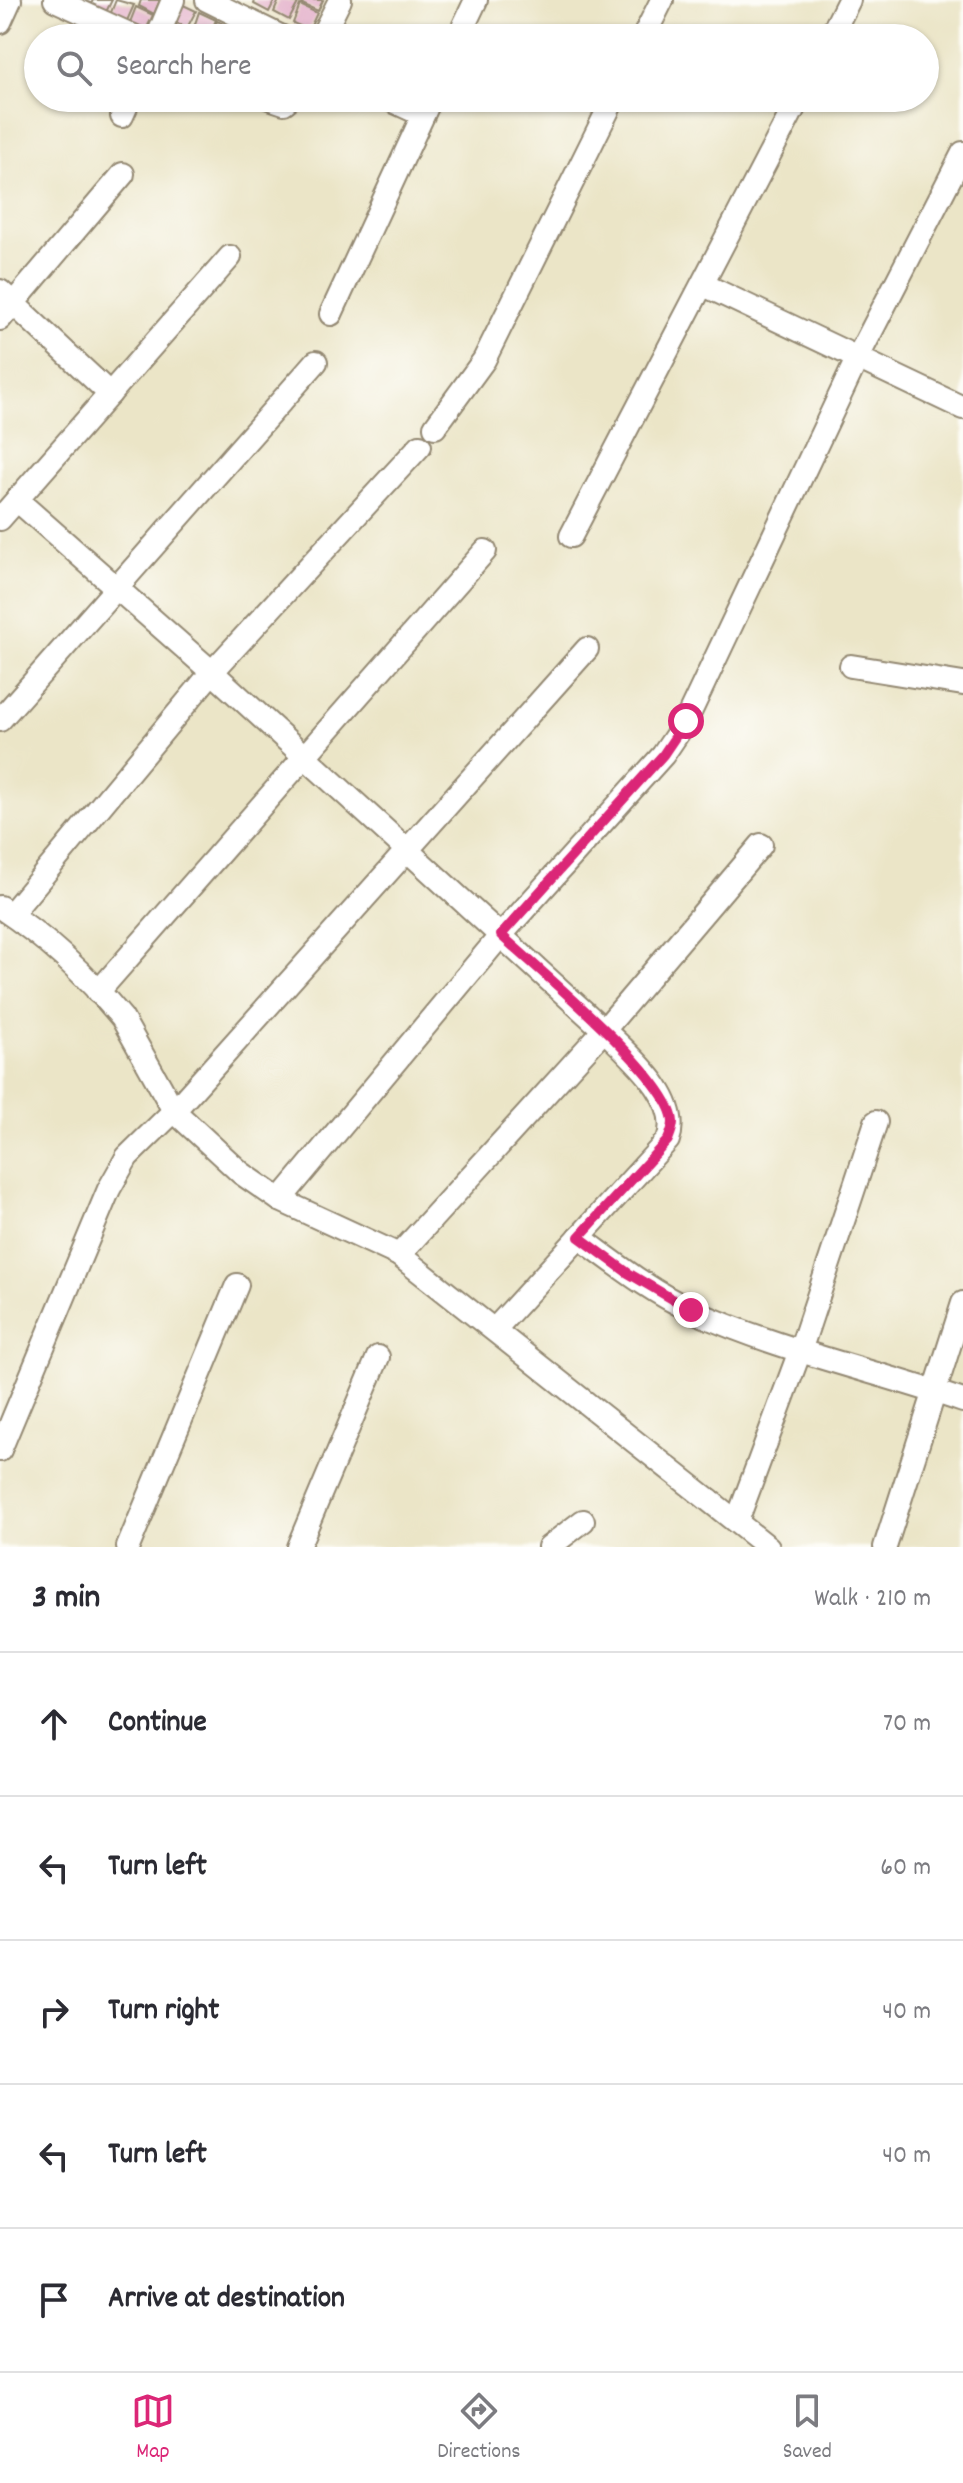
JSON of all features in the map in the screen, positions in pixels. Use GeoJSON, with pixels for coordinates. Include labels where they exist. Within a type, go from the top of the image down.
{"type":"FeatureCollection","features":[{"type":"Feature","properties":{"kind":"street"},"geometry":{"type":"LineString","coordinates":[[0,22],[10,0]]}},
{"type":"Feature","properties":{"kind":"street"},"geometry":{"type":"LineString","coordinates":[[55,0],[107,24]]}},
{"type":"Feature","properties":{"kind":"street"},"geometry":{"type":"LineString","coordinates":[[163,24],[173,0]]}},
{"type":"Feature","properties":{"kind":"street"},"geometry":{"type":"LineString","coordinates":[[207,0],[256,24]]}},
{"type":"Feature","properties":{"kind":"street"},"geometry":{"type":"LineString","coordinates":[[328,24],[340,0]]}},
{"type":"Feature","properties":{"kind":"street"},"geometry":{"type":"LineString","coordinates":[[465,24],[476,0]]}},
{"type":"Feature","properties":{"kind":"street"},"geometry":{"type":"LineString","coordinates":[[650,24],[662,0]]}},
{"type":"Feature","properties":{"kind":"street"},"geometry":{"type":"LineString","coordinates":[[837,24],[849,0]]}},
{"type":"Feature","properties":{"kind":"street"},"geometry":{"type":"LineString","coordinates":[[331,314],[425,112]]}},
{"type":"Feature","properties":{"kind":"street"},"geometry":{"type":"LineString","coordinates":[[435,427],[484,360],[607,112]]}},
{"type":"Feature","properties":{"kind":"street"},"geometry":{"type":"LineString","coordinates":[[571,536],[792,112]]}},
{"type":"Feature","properties":{"kind":"street"},"geometry":{"type":"LineString","coordinates":[[280,1200],[501,935],[663,755],[686,721],[858,357],[963,153]]}},
{"type":"Feature","properties":{"kind":"street"},"geometry":{"type":"LineString","coordinates":[[110,394],[4,304],[123,174]]}},
{"type":"Feature","properties":{"kind":"street"},"geometry":{"type":"LineString","coordinates":[[0,519],[230,257]]}},
{"type":"Feature","properties":{"kind":"street"},"geometry":{"type":"LineString","coordinates":[[704,285],[963,408]]}},
{"type":"Feature","properties":{"kind":"street"},"geometry":{"type":"LineString","coordinates":[[0,720],[316,362]]}},
{"type":"Feature","properties":{"kind":"street"},"geometry":{"type":"LineString","coordinates":[[420,446],[212,672],[5,910],[98,992],[122,1018],[174,1111],[231,1165],[280,1200],[399,1255],[496,1328],[768,1547]]}},
{"type":"Feature","properties":{"kind":"street"},"geometry":{"type":"LineString","coordinates":[[17,500],[212,672],[604,1030],[636,1062],[669,1107],[674,1124],[668,1140],[496,1328]]}},
{"type":"Feature","properties":{"kind":"street"},"geometry":{"type":"LineString","coordinates":[[98,992],[485,551]]}},
{"type":"Feature","properties":{"kind":"street"},"geometry":{"type":"LineString","coordinates":[[0,1450],[6,1419],[109,1189],[127,1157],[174,1111],[587,649]]}},
{"type":"Feature","properties":{"kind":"street"},"geometry":{"type":"LineString","coordinates":[[851,666],[963,684]]}},
{"type":"Feature","properties":{"kind":"street"},"geometry":{"type":"LineString","coordinates":[[399,1255],[604,1030],[761,845]]}},
{"type":"Feature","properties":{"kind":"street"},"geometry":{"type":"LineString","coordinates":[[737,1521],[800,1351],[876,1122]]}},
{"type":"Feature","properties":{"kind":"street"},"geometry":{"type":"LineString","coordinates":[[579,1237],[628,1273],[691,1310],[800,1351],[963,1401]]}},
{"type":"Feature","properties":{"kind":"street"},"geometry":{"type":"LineString","coordinates":[[128,1547],[237,1285]]}},
{"type":"Feature","properties":{"kind":"street"},"geometry":{"type":"LineString","coordinates":[[885,1547],[963,1303]]}},
{"type":"Feature","properties":{"kind":"street"},"geometry":{"type":"LineString","coordinates":[[298,1547],[378,1357]]}},
{"type":"Feature","properties":{"kind":"street"},"geometry":{"type":"LineString","coordinates":[[549,1547],[583,1521]]}},
{"type":"Feature","properties":{"kind":"building"},"geometry":{"type":"Polygon","coordinates":[[[93,0],[112,0],[105,14],[90,6],[93,0]]]}},
{"type":"Feature","properties":{"kind":"building"},"geometry":{"type":"Polygon","coordinates":[[[116,0],[134,5],[126,23],[110,15],[116,0]]]}},
{"type":"Feature","properties":{"kind":"building"},"geometry":{"type":"Polygon","coordinates":[[[141,0],[160,0],[154,14],[139,6],[141,0]]]}},
{"type":"Feature","properties":{"kind":"building"},"geometry":{"type":"Polygon","coordinates":[[[255,0],[275,0],[269,12],[254,4],[255,0]]]}},
{"type":"Feature","properties":{"kind":"building"},"geometry":{"type":"Polygon","coordinates":[[[279,0],[298,3],[289,20],[274,12],[279,0]]]}},
{"type":"Feature","properties":{"kind":"building"},"geometry":{"type":"Polygon","coordinates":[[[304,0],[323,0],[318,11],[302,4],[304,0]]]}},
{"type":"Feature","properties":{"kind":"building"},"geometry":{"type":"Polygon","coordinates":[[[179,3],[196,11],[189,24],[172,20],[179,3]]]}},
{"type":"Feature","properties":{"kind":"building"},"geometry":{"type":"Polygon","coordinates":[[[300,5],[317,13],[312,24],[293,23],[300,5]]]}},
{"type":"Feature","properties":{"kind":"building"},"geometry":{"type":"Polygon","coordinates":[[[136,7],[153,15],[149,24],[129,24],[136,7]]]}},
{"type":"Feature","properties":{"kind":"building"},"geometry":{"type":"Polygon","coordinates":[[[199,12],[216,20],[214,24],[195,24],[199,12]]]}},
{"type":"Feature","properties":{"kind":"route"},"geometry":{"type":"LineString","coordinates":[[686,721],[663,755],[501,935],[636,1062],[669,1107],[674,1124],[668,1140],[579,1237],[657,1292],[691,1310]]}}]}
